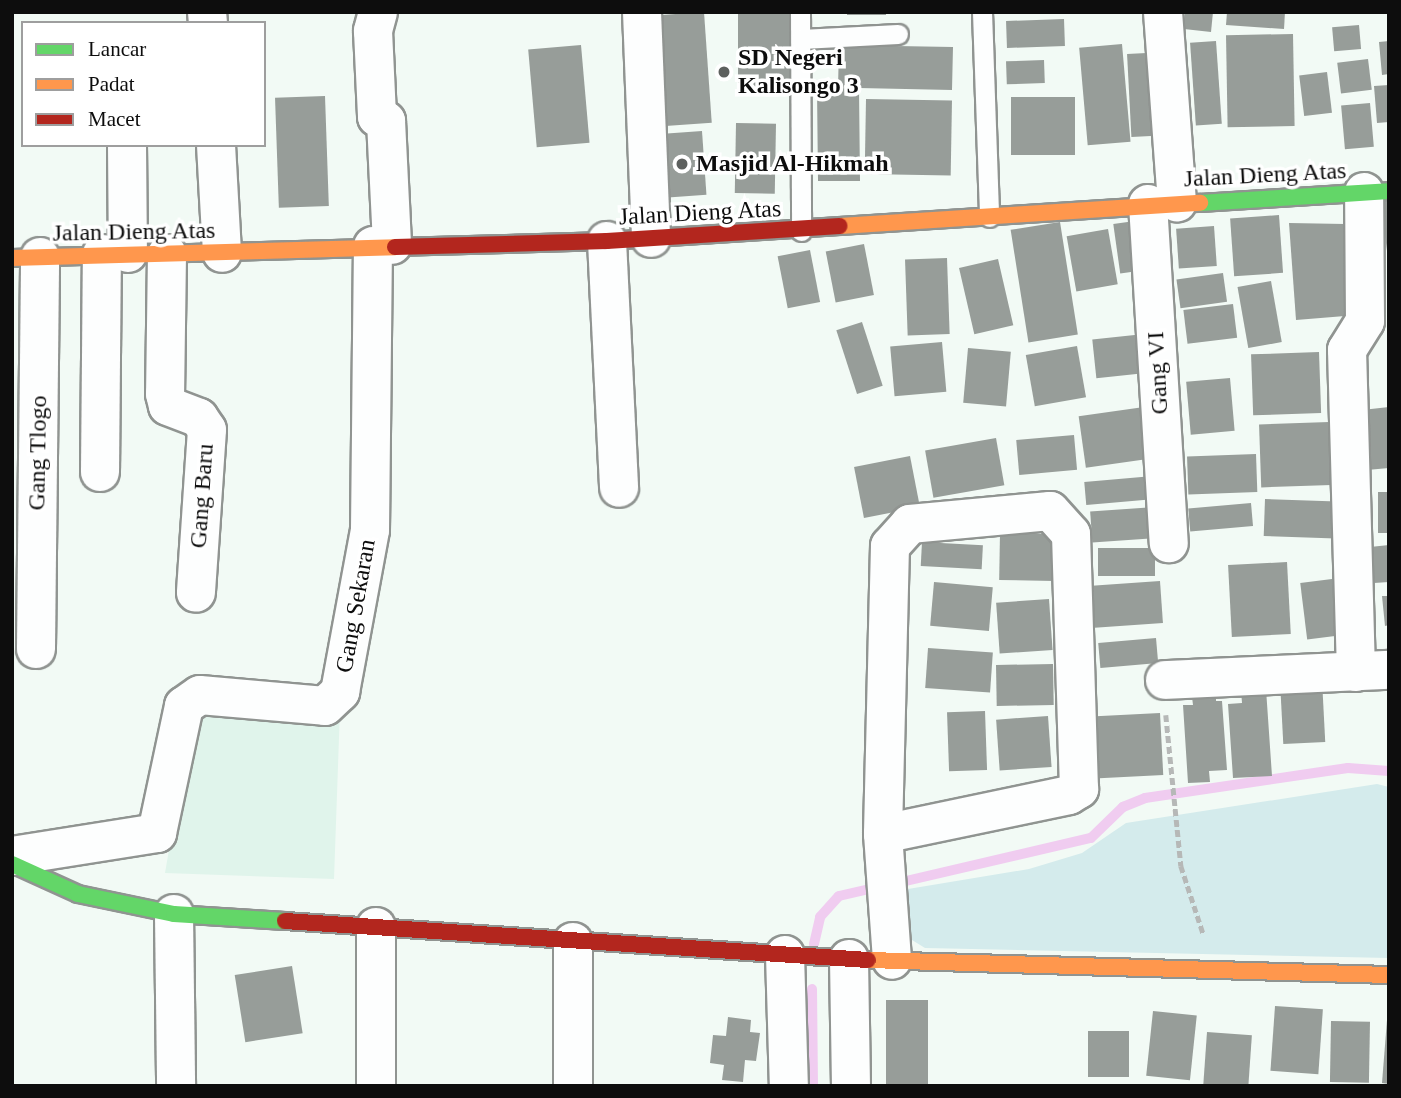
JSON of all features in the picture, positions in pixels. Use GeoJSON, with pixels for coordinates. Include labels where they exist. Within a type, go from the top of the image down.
{"type":"FeatureCollection","features":[{"type":"Feature","properties":{"kind":"street"},"geometry":{"type":"LineString","coordinates":[[378,12],[373,32],[377,117],[386,121],[383,245]]}},
{"type":"Feature","properties":{"kind":"street"},"geometry":{"type":"LineString","coordinates":[[642,12],[651,238]]}},
{"type":"Feature","properties":{"kind":"street","name":"Gang VI"},"geometry":{"type":"LineString","coordinates":[[1163,12],[1163,203],[1169,543]]}},
{"type":"Feature","properties":{"kind":"street"},"geometry":{"type":"LineString","coordinates":[[100,471],[115,254],[127,147]]}},
{"type":"Feature","properties":{"kind":"street"},"geometry":{"type":"LineString","coordinates":[[216,147],[222,253]]}},
{"type":"Feature","properties":{"kind":"street"},"geometry":{"type":"LineString","coordinates":[[1165,680],[1372,671],[1348,350],[1365,321],[1376,191]]}},
{"type":"Feature","properties":{"kind":"street","name":"Jalan Dieng Atas"},"geometry":{"type":"LineString","coordinates":[[19,256],[222,253],[383,245],[607,241],[801,231],[1163,203],[1376,191]]}},
{"type":"Feature","properties":{"kind":"street"},"geometry":{"type":"LineString","coordinates":[[607,241],[619,488]]}},
{"type":"Feature","properties":{"kind":"street","name":"Gang Sekaran"},"geometry":{"type":"LineString","coordinates":[[12,856],[157,833],[184,706],[200,695],[325,706],[340,692],[370,530],[383,245]]}},
{"type":"Feature","properties":{"kind":"street","name":"Gang Baru"},"geometry":{"type":"LineString","coordinates":[[167,254],[165,394],[168,406],[199,418],[206,430],[195,593]]}},
{"type":"Feature","properties":{"kind":"street","name":"Gang Tlogo"},"geometry":{"type":"LineString","coordinates":[[19,256],[36,649]]}},
{"type":"Feature","properties":{"kind":"street"},"geometry":{"type":"LineString","coordinates":[[884,843],[1069,795],[1079,789],[1071,534],[1050,511],[910,524],[890,546],[884,843],[892,960]]}},
{"type":"Feature","properties":{"kind":"street"},"geometry":{"type":"LineString","coordinates":[[12,864],[78,894],[174,914],[849,959],[1389,975]]}},
{"type":"Feature","properties":{"kind":"street"},"geometry":{"type":"LineString","coordinates":[[174,914],[176,1086]]}},
{"type":"Feature","properties":{"kind":"street"},"geometry":{"type":"LineString","coordinates":[[376,927],[376,1086]]}},
{"type":"Feature","properties":{"kind":"street"},"geometry":{"type":"LineString","coordinates":[[573,942],[573,1086]]}},
{"type":"Feature","properties":{"kind":"street"},"geometry":{"type":"LineString","coordinates":[[785,955],[789,1086]]}},
{"type":"Feature","properties":{"kind":"street"},"geometry":{"type":"LineString","coordinates":[[849,959],[851,1086]]}},
{"type":"Feature","properties":{"kind":"lane"},"geometry":{"type":"LineString","coordinates":[[800,12],[801,231]]}},
{"type":"Feature","properties":{"kind":"lane"},"geometry":{"type":"LineString","coordinates":[[982,12],[989,218]]}},
{"type":"Feature","properties":{"kind":"lane"},"geometry":{"type":"LineString","coordinates":[[801,39],[898,34]]}},
{"type":"Feature","properties":{"kind":"path"},"geometry":{"type":"LineString","coordinates":[[1165,680],[1170,786],[1181,866],[1217,970]]}},
{"type":"Feature","properties":{"kind":"green space"},"geometry":{"type":"Polygon","coordinates":[[[194,706],[340,709],[334,879],[165,873],[194,706]]]}},
{"type":"Feature","properties":{"kind":"shaded area"},"geometry":{"type":"Polygon","coordinates":[[[1377,784],[1389,787],[1389,958],[925,948],[912,940],[902,890],[1029,869],[1082,853],[1126,823],[1377,784]]]}},
{"type":"Feature","properties":{"kind":"building"},"geometry":{"type":"Polygon","coordinates":[[[704,12],[712,123],[662,126],[654,15],[704,12]]]}},
{"type":"Feature","properties":{"kind":"building"},"geometry":{"type":"Polygon","coordinates":[[[738,12],[789,12],[789,92],[738,92],[738,12]]]}},
{"type":"Feature","properties":{"kind":"building"},"geometry":{"type":"Polygon","coordinates":[[[847,12],[886,12],[886,15],[847,15],[847,12]]]}},
{"type":"Feature","properties":{"kind":"building"},"geometry":{"type":"Polygon","coordinates":[[[1185,12],[1213,12],[1211,32],[1184,29],[1185,12]]]}},
{"type":"Feature","properties":{"kind":"building"},"geometry":{"type":"Polygon","coordinates":[[[1227,12],[1285,12],[1284,29],[1226,25],[1227,12]]]}},
{"type":"Feature","properties":{"kind":"building"},"geometry":{"type":"Polygon","coordinates":[[[1064,19],[1065,46],[1007,48],[1006,21],[1064,19]]]}},
{"type":"Feature","properties":{"kind":"building"},"geometry":{"type":"Polygon","coordinates":[[[1359,25],[1361,49],[1334,51],[1332,27],[1359,25]]]}},
{"type":"Feature","properties":{"kind":"building"},"geometry":{"type":"Polygon","coordinates":[[[1293,34],[1295,126],[1228,127],[1226,35],[1293,34]]]}},
{"type":"Feature","properties":{"kind":"building"},"geometry":{"type":"Polygon","coordinates":[[[1216,41],[1222,124],[1196,126],[1190,43],[1216,41]]]}},
{"type":"Feature","properties":{"kind":"building"},"geometry":{"type":"Polygon","coordinates":[[[1389,41],[1389,74],[1382,75],[1379,42],[1389,41]]]}},
{"type":"Feature","properties":{"kind":"building"},"geometry":{"type":"Polygon","coordinates":[[[1122,44],[1131,142],[1088,145],[1079,48],[1122,44]]]}},
{"type":"Feature","properties":{"kind":"building"},"geometry":{"type":"Polygon","coordinates":[[[581,45],[590,143],[537,147],[528,50],[581,45]]]}},
{"type":"Feature","properties":{"kind":"building"},"geometry":{"type":"Polygon","coordinates":[[[839,45],[953,47],[952,90],[859,88],[860,181],[818,181],[817,89],[838,88],[839,45]]]}},
{"type":"Feature","properties":{"kind":"building"},"geometry":{"type":"Polygon","coordinates":[[[1166,52],[1170,135],[1131,137],[1127,54],[1166,52]]]}},
{"type":"Feature","properties":{"kind":"building"},"geometry":{"type":"Polygon","coordinates":[[[1368,59],[1372,90],[1341,94],[1337,63],[1368,59]]]}},
{"type":"Feature","properties":{"kind":"building"},"geometry":{"type":"Polygon","coordinates":[[[1044,60],[1045,83],[1007,84],[1006,61],[1044,60]]]}},
{"type":"Feature","properties":{"kind":"building"},"geometry":{"type":"Polygon","coordinates":[[[1327,72],[1332,113],[1304,116],[1299,75],[1327,72]]]}},
{"type":"Feature","properties":{"kind":"building"},"geometry":{"type":"Polygon","coordinates":[[[1389,85],[1389,122],[1377,123],[1374,86],[1389,85]]]}},
{"type":"Feature","properties":{"kind":"building"},"geometry":{"type":"Polygon","coordinates":[[[325,96],[329,206],[279,208],[275,98],[325,96]]]}},
{"type":"Feature","properties":{"kind":"building"},"geometry":{"type":"Polygon","coordinates":[[[1011,97],[1075,97],[1075,155],[1011,155],[1011,97]]]}},
{"type":"Feature","properties":{"kind":"building"},"geometry":{"type":"Polygon","coordinates":[[[866,99],[952,101],[951,175],[865,174],[866,99]]]}},
{"type":"Feature","properties":{"kind":"building"},"geometry":{"type":"Polygon","coordinates":[[[1370,103],[1374,147],[1345,149],[1341,106],[1370,103]]]}},
{"type":"Feature","properties":{"kind":"building"},"geometry":{"type":"Polygon","coordinates":[[[736,123],[776,124],[775,194],[735,193],[736,123]]]}},
{"type":"Feature","properties":{"kind":"building","name":"Masjid Al-Hikmah"},"geometry":{"type":"Polygon","coordinates":[[[702,131],[706,195],[665,198],[660,134],[702,131]]]}},
{"type":"Feature","properties":{"kind":"building"},"geometry":{"type":"Polygon","coordinates":[[[1389,194],[1389,251],[1387,251],[1380,195],[1389,194]]]}},
{"type":"Feature","properties":{"kind":"building"},"geometry":{"type":"Polygon","coordinates":[[[1279,215],[1283,273],[1234,276],[1230,218],[1279,215]]]}},
{"type":"Feature","properties":{"kind":"building"},"geometry":{"type":"Polygon","coordinates":[[[1142,220],[1149,270],[1120,274],[1113,224],[1142,220]]]}},
{"type":"Feature","properties":{"kind":"building"},"geometry":{"type":"Polygon","coordinates":[[[1060,222],[1078,335],[1028,342],[1011,230],[1060,222]]]}},
{"type":"Feature","properties":{"kind":"building"},"geometry":{"type":"Polygon","coordinates":[[[1289,223],[1345,224],[1345,316],[1296,320],[1289,223]]]}},
{"type":"Feature","properties":{"kind":"building"},"geometry":{"type":"Polygon","coordinates":[[[1214,226],[1217,266],[1179,269],[1176,229],[1214,226]]]}},
{"type":"Feature","properties":{"kind":"building"},"geometry":{"type":"Polygon","coordinates":[[[1108,229],[1118,284],[1076,291],[1067,236],[1108,229]]]}},
{"type":"Feature","properties":{"kind":"building"},"geometry":{"type":"Polygon","coordinates":[[[864,244],[874,295],[836,302],[826,251],[864,244]]]}},
{"type":"Feature","properties":{"kind":"building"},"geometry":{"type":"Polygon","coordinates":[[[810,250],[820,302],[788,308],[778,256],[810,250]]]}},
{"type":"Feature","properties":{"kind":"building"},"geometry":{"type":"Polygon","coordinates":[[[947,258],[950,334],[908,335],[905,259],[947,258]]]}},
{"type":"Feature","properties":{"kind":"building"},"geometry":{"type":"Polygon","coordinates":[[[998,259],[1013,325],[974,334],[959,268],[998,259]]]}},
{"type":"Feature","properties":{"kind":"building"},"geometry":{"type":"Polygon","coordinates":[[[1223,273],[1227,302],[1180,308],[1176,280],[1223,273]]]}},
{"type":"Feature","properties":{"kind":"building"},"geometry":{"type":"Polygon","coordinates":[[[1271,281],[1282,342],[1248,348],[1238,287],[1271,281]]]}},
{"type":"Feature","properties":{"kind":"building"},"geometry":{"type":"Polygon","coordinates":[[[1233,304],[1237,338],[1188,344],[1183,310],[1233,304]]]}},
{"type":"Feature","properties":{"kind":"building"},"geometry":{"type":"Polygon","coordinates":[[[862,322],[883,386],[857,394],[836,330],[862,322]]]}},
{"type":"Feature","properties":{"kind":"building"},"geometry":{"type":"Polygon","coordinates":[[[1144,334],[1148,373],[1096,378],[1092,339],[1144,334]]]}},
{"type":"Feature","properties":{"kind":"building"},"geometry":{"type":"Polygon","coordinates":[[[942,342],[946,392],[895,396],[890,347],[942,342]]]}},
{"type":"Feature","properties":{"kind":"building"},"geometry":{"type":"Polygon","coordinates":[[[1077,346],[1086,397],[1035,406],[1026,355],[1077,346]]]}},
{"type":"Feature","properties":{"kind":"building"},"geometry":{"type":"Polygon","coordinates":[[[968,348],[1011,352],[1006,407],[963,403],[968,348]]]}},
{"type":"Feature","properties":{"kind":"building"},"geometry":{"type":"Polygon","coordinates":[[[1319,352],[1321,413],[1253,415],[1251,354],[1319,352]]]}},
{"type":"Feature","properties":{"kind":"building"},"geometry":{"type":"Polygon","coordinates":[[[1230,378],[1235,431],[1191,435],[1186,382],[1230,378]]]}},
{"type":"Feature","properties":{"kind":"building"},"geometry":{"type":"Polygon","coordinates":[[[1144,407],[1151,458],[1086,468],[1079,416],[1144,407]]]}},
{"type":"Feature","properties":{"kind":"building"},"geometry":{"type":"Polygon","coordinates":[[[1389,407],[1389,468],[1367,470],[1362,410],[1389,407]]]}},
{"type":"Feature","properties":{"kind":"building"},"geometry":{"type":"Polygon","coordinates":[[[1329,422],[1331,485],[1261,487],[1259,424],[1329,422]]]}},
{"type":"Feature","properties":{"kind":"building"},"geometry":{"type":"Polygon","coordinates":[[[1074,435],[1077,470],[1019,475],[1016,440],[1074,435]]]}},
{"type":"Feature","properties":{"kind":"building"},"geometry":{"type":"Polygon","coordinates":[[[996,438],[1004,485],[933,498],[925,451],[996,438]]]}},
{"type":"Feature","properties":{"kind":"building"},"geometry":{"type":"Polygon","coordinates":[[[1256,454],[1257,492],[1188,494],[1187,456],[1256,454]]]}},
{"type":"Feature","properties":{"kind":"building"},"geometry":{"type":"Polygon","coordinates":[[[910,456],[920,507],[864,518],[854,467],[910,456]]]}},
{"type":"Feature","properties":{"kind":"building"},"geometry":{"type":"Polygon","coordinates":[[[1153,476],[1155,499],[1086,505],[1084,482],[1153,476]]]}},
{"type":"Feature","properties":{"kind":"building"},"geometry":{"type":"Polygon","coordinates":[[[1378,492],[1389,492],[1389,533],[1378,533],[1378,492]]]}},
{"type":"Feature","properties":{"kind":"building"},"geometry":{"type":"Polygon","coordinates":[[[1265,499],[1337,502],[1336,538],[1264,536],[1265,499]]]}},
{"type":"Feature","properties":{"kind":"building"},"geometry":{"type":"Polygon","coordinates":[[[1251,503],[1253,526],[1190,531],[1188,508],[1251,503]]]}},
{"type":"Feature","properties":{"kind":"building"},"geometry":{"type":"Polygon","coordinates":[[[1155,507],[1157,538],[1092,542],[1090,512],[1155,507]]]}},
{"type":"Feature","properties":{"kind":"building"},"geometry":{"type":"Polygon","coordinates":[[[1000,533],[1055,534],[1054,581],[999,580],[1000,533]]]}},
{"type":"Feature","properties":{"kind":"building"},"geometry":{"type":"Polygon","coordinates":[[[922,542],[983,545],[982,569],[921,566],[922,542]]]}},
{"type":"Feature","properties":{"kind":"building"},"geometry":{"type":"Polygon","coordinates":[[[1389,545],[1389,582],[1374,583],[1370,547],[1389,545]]]}},
{"type":"Feature","properties":{"kind":"building"},"geometry":{"type":"Polygon","coordinates":[[[1098,548],[1155,548],[1155,576],[1098,576],[1098,548]]]}},
{"type":"Feature","properties":{"kind":"building"},"geometry":{"type":"Polygon","coordinates":[[[1287,562],[1291,634],[1232,637],[1228,565],[1287,562]]]}},
{"type":"Feature","properties":{"kind":"building"},"geometry":{"type":"Polygon","coordinates":[[[1332,579],[1339,636],[1307,639],[1300,583],[1332,579]]]}},
{"type":"Feature","properties":{"kind":"building"},"geometry":{"type":"Polygon","coordinates":[[[1160,581],[1163,623],[1091,628],[1088,586],[1160,581]]]}},
{"type":"Feature","properties":{"kind":"building"},"geometry":{"type":"Polygon","coordinates":[[[934,582],[993,587],[989,631],[930,626],[934,582]]]}},
{"type":"Feature","properties":{"kind":"building"},"geometry":{"type":"Polygon","coordinates":[[[1382,596],[1389,596],[1389,625],[1385,626],[1382,596]]]}},
{"type":"Feature","properties":{"kind":"building"},"geometry":{"type":"Polygon","coordinates":[[[1049,599],[1053,650],[1000,654],[996,603],[1049,599]]]}},
{"type":"Feature","properties":{"kind":"building"},"geometry":{"type":"Polygon","coordinates":[[[1156,638],[1158,663],[1100,668],[1098,643],[1156,638]]]}},
{"type":"Feature","properties":{"kind":"building"},"geometry":{"type":"Polygon","coordinates":[[[928,648],[993,653],[990,692],[925,688],[928,648]]]}},
{"type":"Feature","properties":{"kind":"building"},"geometry":{"type":"Polygon","coordinates":[[[1053,664],[1054,705],[997,706],[996,665],[1053,664]]]}},
{"type":"Feature","properties":{"kind":"building"},"geometry":{"type":"Polygon","coordinates":[[[1322,680],[1325,742],[1283,744],[1280,682],[1322,680]]]}},
{"type":"Feature","properties":{"kind":"building"},"geometry":{"type":"Polygon","coordinates":[[[1266,689],[1272,776],[1233,778],[1228,704],[1242,703],[1241,690],[1266,689]]]}},
{"type":"Feature","properties":{"kind":"building"},"geometry":{"type":"Polygon","coordinates":[[[1216,695],[1216,701],[1222,701],[1227,770],[1209,771],[1210,782],[1188,783],[1183,705],[1193,705],[1192,697],[1216,695]]]}},
{"type":"Feature","properties":{"kind":"building"},"geometry":{"type":"Polygon","coordinates":[[[985,711],[987,770],[949,771],[947,712],[985,711]]]}},
{"type":"Feature","properties":{"kind":"building"},"geometry":{"type":"Polygon","coordinates":[[[1160,713],[1163,775],[1094,779],[1091,717],[1160,713]]]}},
{"type":"Feature","properties":{"kind":"building"},"geometry":{"type":"Polygon","coordinates":[[[1048,716],[1052,767],[1000,771],[996,720],[1048,716]]]}},
{"type":"Feature","properties":{"kind":"building"},"geometry":{"type":"Polygon","coordinates":[[[292,966],[303,1033],[245,1042],[235,975],[292,966]]]}},
{"type":"Feature","properties":{"kind":"building"},"geometry":{"type":"Polygon","coordinates":[[[886,1000],[928,1000],[928,1086],[886,1086],[886,1000]]]}},
{"type":"Feature","properties":{"kind":"building"},"geometry":{"type":"Polygon","coordinates":[[[1275,1006],[1323,1009],[1318,1074],[1270,1071],[1275,1006]]]}},
{"type":"Feature","properties":{"kind":"building"},"geometry":{"type":"Polygon","coordinates":[[[1153,1011],[1197,1016],[1190,1080],[1146,1076],[1153,1011]]]}},
{"type":"Feature","properties":{"kind":"building"},"geometry":{"type":"Polygon","coordinates":[[[728,1017],[751,1020],[750,1032],[760,1033],[756,1061],[745,1060],[743,1082],[722,1080],[724,1065],[710,1063],[713,1035],[726,1036],[728,1017]]]}},
{"type":"Feature","properties":{"kind":"building"},"geometry":{"type":"Polygon","coordinates":[[[1389,1020],[1389,1084],[1382,1083],[1389,1020]]]}},
{"type":"Feature","properties":{"kind":"building"},"geometry":{"type":"Polygon","coordinates":[[[1331,1021],[1370,1022],[1369,1083],[1330,1082],[1331,1021]]]}},
{"type":"Feature","properties":{"kind":"building"},"geometry":{"type":"Polygon","coordinates":[[[1088,1031],[1129,1031],[1129,1077],[1088,1077],[1088,1031]]]}},
{"type":"Feature","properties":{"kind":"building"},"geometry":{"type":"Polygon","coordinates":[[[1207,1032],[1252,1035],[1248,1086],[1203,1086],[1207,1032]]]}},
{"type":"Feature","properties":{"kind":"waterway"},"geometry":{"type":"LineString","coordinates":[[893,884],[1091,838],[1123,807],[1145,798],[1348,768],[1389,771]]}},
{"type":"Feature","properties":{"kind":"waterway"},"geometry":{"type":"LineString","coordinates":[[814,944],[820,917],[839,896],[878,887]]}},
{"type":"Feature","properties":{"kind":"waterway"},"geometry":{"type":"LineString","coordinates":[[812,989],[813,1086]]}},
{"type":"Feature","properties":{"kind":"traffic: fast"},"geometry":{"type":"LineString","coordinates":[[1200,203],[1389,191]]}},
{"type":"Feature","properties":{"kind":"traffic: fast"},"geometry":{"type":"LineString","coordinates":[[12,864],[78,894],[174,914],[285,921]]}},
{"type":"Feature","properties":{"kind":"traffic: slow"},"geometry":{"type":"LineString","coordinates":[[840,226],[1200,203]]}},
{"type":"Feature","properties":{"kind":"traffic: slow"},"geometry":{"type":"LineString","coordinates":[[12,258],[395,247]]}},
{"type":"Feature","properties":{"kind":"traffic: slow"},"geometry":{"type":"LineString","coordinates":[[868,960],[1389,975]]}},
{"type":"Feature","properties":{"kind":"traffic: jam"},"geometry":{"type":"LineString","coordinates":[[395,247],[607,241],[840,226]]}},
{"type":"Feature","properties":{"kind":"traffic: jam"},"geometry":{"type":"LineString","coordinates":[[285,921],[868,960]]}},
{"type":"Feature","properties":{"kind":"place","name":"SD Negeri Kalisongo 3"},"geometry":{"type":"Point","coordinates":[724,72]}},
{"type":"Feature","properties":{"kind":"place","name":"Masjid Al-Hikmah"},"geometry":{"type":"Point","coordinates":[682,164]}}]}
